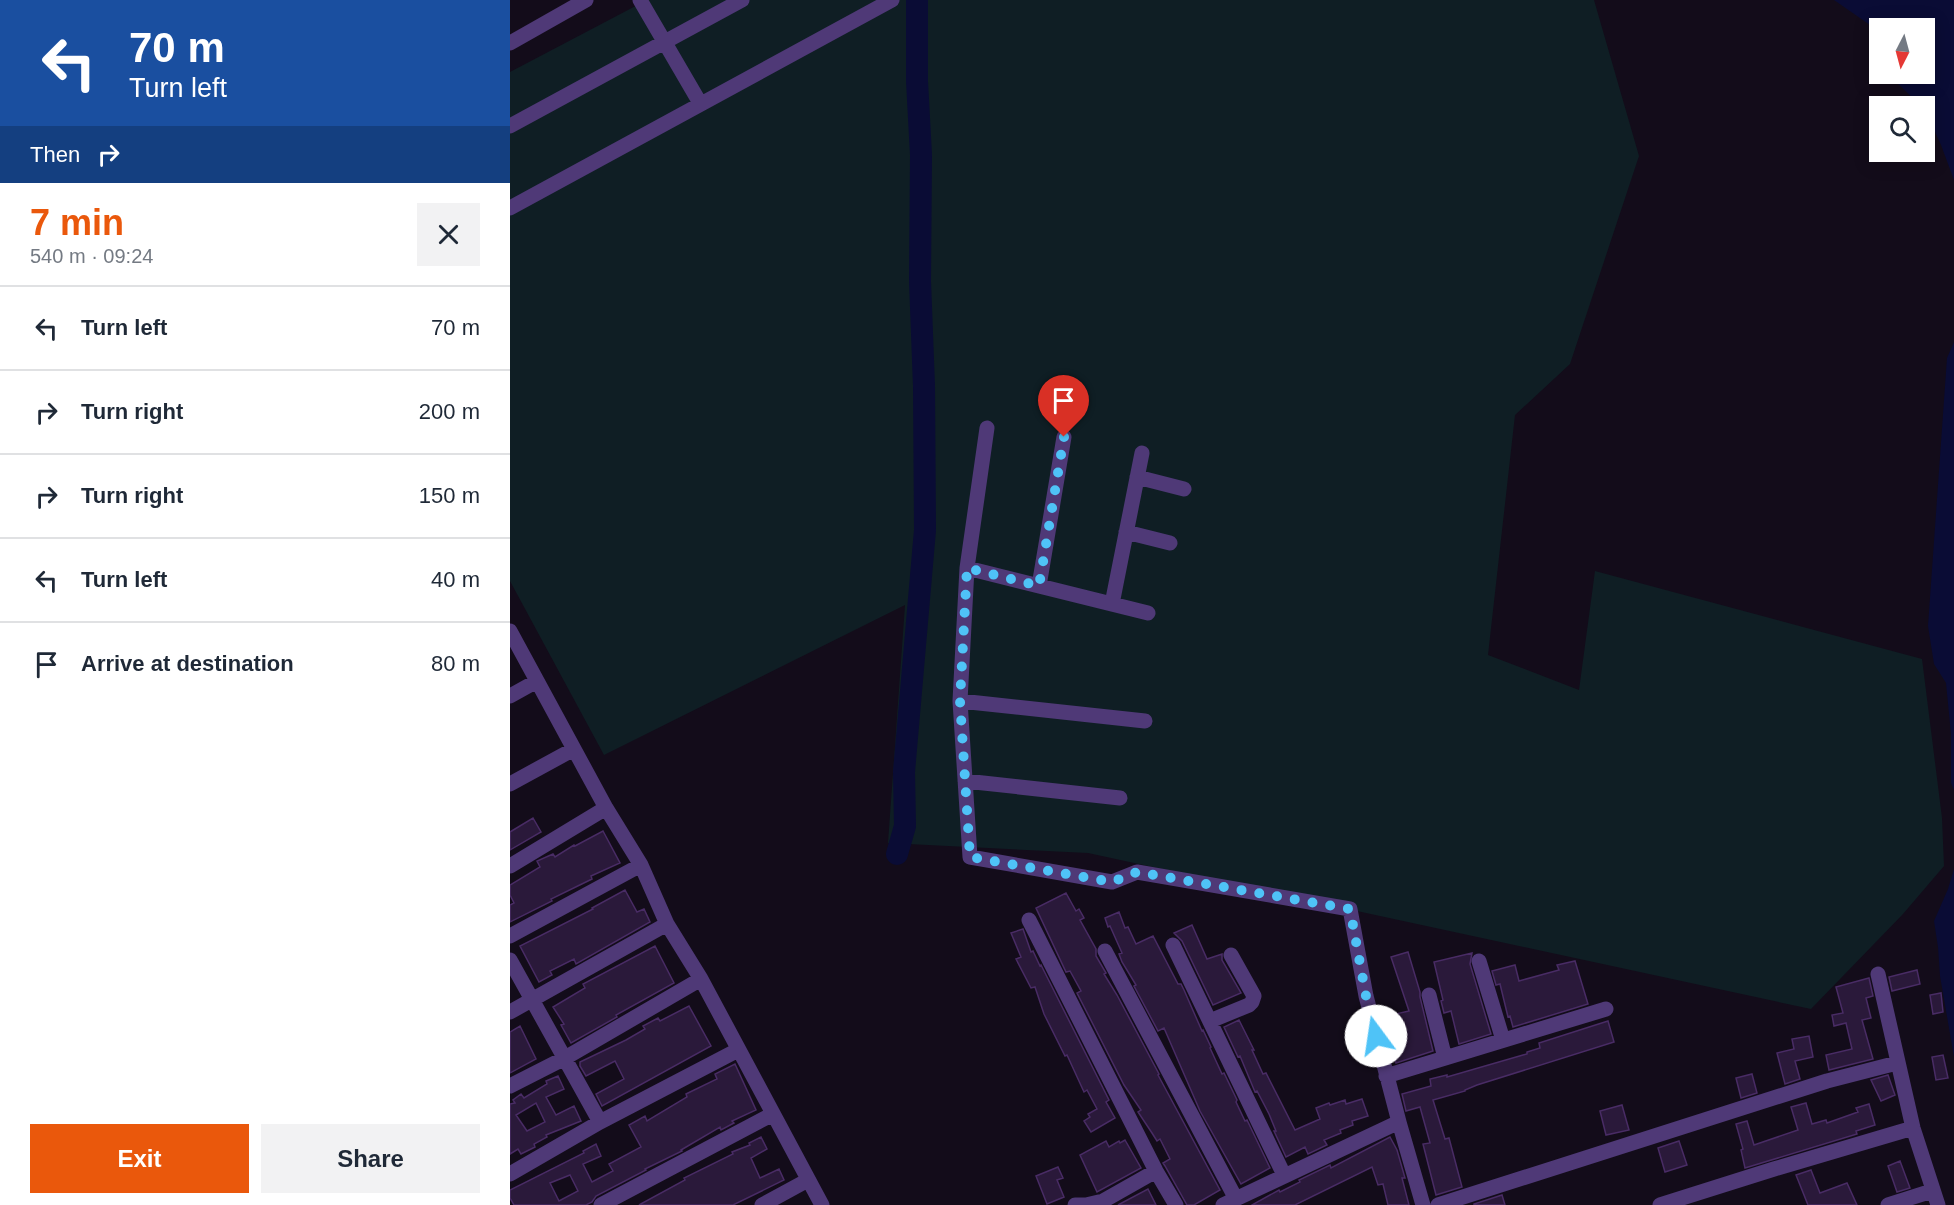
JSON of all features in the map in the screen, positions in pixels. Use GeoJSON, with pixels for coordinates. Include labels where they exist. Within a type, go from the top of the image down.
{"type":"FeatureCollection","features":[{"type":"Feature","properties":{"kind":"street"},"geometry":{"type":"LineString","coordinates":[[510,43],[586,0]]}},
{"type":"Feature","properties":{"kind":"street"},"geometry":{"type":"LineString","coordinates":[[640,0],[700,103]]}},
{"type":"Feature","properties":{"kind":"street"},"geometry":{"type":"LineString","coordinates":[[510,126],[742,0]]}},
{"type":"Feature","properties":{"kind":"street"},"geometry":{"type":"LineString","coordinates":[[510,208],[892,0]]}},
{"type":"Feature","properties":{"kind":"street"},"geometry":{"type":"LineString","coordinates":[[987,428],[967,568],[960,701],[970,857],[1112,882],[1137,872],[1350,909],[1366,996],[1386,1076],[1424,1205]]}},
{"type":"Feature","properties":{"kind":"street"},"geometry":{"type":"LineString","coordinates":[[1039,586],[1064,437]]}},
{"type":"Feature","properties":{"kind":"street"},"geometry":{"type":"LineString","coordinates":[[1112,604],[1142,453]]}},
{"type":"Feature","properties":{"kind":"street"},"geometry":{"type":"LineString","coordinates":[[1137,477],[1184,489]]}},
{"type":"Feature","properties":{"kind":"street"},"geometry":{"type":"LineString","coordinates":[[1126,532],[1170,543]]}},
{"type":"Feature","properties":{"kind":"street"},"geometry":{"type":"LineString","coordinates":[[967,568],[1148,613]]}},
{"type":"Feature","properties":{"kind":"street"},"geometry":{"type":"LineString","coordinates":[[510,631],[606,808],[641,865],[668,924],[701,980],[822,1205]]}},
{"type":"Feature","properties":{"kind":"street"},"geometry":{"type":"LineString","coordinates":[[510,696],[537,681]]}},
{"type":"Feature","properties":{"kind":"street"},"geometry":{"type":"LineString","coordinates":[[960,701],[1145,721]]}},
{"type":"Feature","properties":{"kind":"street"},"geometry":{"type":"LineString","coordinates":[[510,784],[574,749]]}},
{"type":"Feature","properties":{"kind":"street"},"geometry":{"type":"LineString","coordinates":[[965,781],[1120,798]]}},
{"type":"Feature","properties":{"kind":"street"},"geometry":{"type":"LineString","coordinates":[[510,866],[606,808]]}},
{"type":"Feature","properties":{"kind":"street"},"geometry":{"type":"LineString","coordinates":[[510,936],[641,865]]}},
{"type":"Feature","properties":{"kind":"street"},"geometry":{"type":"LineString","coordinates":[[1029,920],[1156,1171],[1176,1205]]}},
{"type":"Feature","properties":{"kind":"street"},"geometry":{"type":"LineString","coordinates":[[510,1012],[668,924]]}},
{"type":"Feature","properties":{"kind":"street"},"geometry":{"type":"LineString","coordinates":[[1173,945],[1284,1175]]}},
{"type":"Feature","properties":{"kind":"street"},"geometry":{"type":"LineString","coordinates":[[1104,951],[1230,1202],[1399,1122]]}},
{"type":"Feature","properties":{"kind":"street"},"geometry":{"type":"LineString","coordinates":[[1210,1022],[1249,1005],[1254,996],[1231,955]]}},
{"type":"Feature","properties":{"kind":"street"},"geometry":{"type":"LineString","coordinates":[[510,960],[600,1122]]}},
{"type":"Feature","properties":{"kind":"street"},"geometry":{"type":"LineString","coordinates":[[1479,961],[1503,1040]]}},
{"type":"Feature","properties":{"kind":"street"},"geometry":{"type":"LineString","coordinates":[[1878,974],[1912,1128],[1935,1198],[1888,1205]]}},
{"type":"Feature","properties":{"kind":"street"},"geometry":{"type":"LineString","coordinates":[[510,1086],[701,980]]}},
{"type":"Feature","properties":{"kind":"street"},"geometry":{"type":"LineString","coordinates":[[1429,995],[1445,1058]]}},
{"type":"Feature","properties":{"kind":"street"},"geometry":{"type":"LineString","coordinates":[[1386,1076],[1606,1009]]}},
{"type":"Feature","properties":{"kind":"street"},"geometry":{"type":"LineString","coordinates":[[510,1174],[600,1122],[738,1050]]}},
{"type":"Feature","properties":{"kind":"street"},"geometry":{"type":"LineString","coordinates":[[1438,1205],[1827,1081],[1898,1063]]}},
{"type":"Feature","properties":{"kind":"street"},"geometry":{"type":"LineString","coordinates":[[601,1205],[773,1114]]}},
{"type":"Feature","properties":{"kind":"street"},"geometry":{"type":"LineString","coordinates":[[1660,1205],[1912,1128]]}},
{"type":"Feature","properties":{"kind":"street"},"geometry":{"type":"LineString","coordinates":[[1075,1205],[1103,1201],[1156,1171]]}},
{"type":"Feature","properties":{"kind":"street"},"geometry":{"type":"LineString","coordinates":[[762,1205],[808,1180]]}},
{"type":"Feature","properties":{"kind":"shaded area"},"geometry":{"type":"Polygon","coordinates":[[[647,0],[1594,0],[1639,156],[1570,364],[1515,415],[1488,655],[1579,690],[1595,571],[1922,659],[1942,818],[1944,866],[1903,914],[1811,1009],[1088,853],[888,843],[905,605],[604,755],[510,581],[510,72],[647,0]]]}},
{"type":"Feature","properties":{"kind":"shaded area"},"geometry":{"type":"Polygon","coordinates":[[[1834,0],[1954,0],[1954,180],[1935,132],[1935,96],[1911,96],[1898,84],[1935,84],[1935,18],[1869,18],[1869,24],[1834,0]]]}},
{"type":"Feature","properties":{"kind":"shaded area"},"geometry":{"type":"Polygon","coordinates":[[[1954,342],[1954,790],[1951,783],[1951,734],[1946,683],[1934,664],[1928,626],[1947,358],[1954,342]]]}},
{"type":"Feature","properties":{"kind":"shaded area"},"geometry":{"type":"Polygon","coordinates":[[[1954,869],[1954,1057],[1940,976],[1934,921],[1954,869]]]}},
{"type":"Feature","properties":{"kind":"building"},"geometry":{"type":"Polygon","coordinates":[[[533,818],[541,832],[510,850],[510,832],[533,818]]]}},
{"type":"Feature","properties":{"kind":"building"},"geometry":{"type":"Polygon","coordinates":[[[603,831],[620,863],[591,876],[592,879],[510,922],[510,905],[514,903],[510,895],[510,885],[540,867],[537,861],[553,854],[555,857],[603,831]]]}},
{"type":"Feature","properties":{"kind":"building"},"geometry":{"type":"Polygon","coordinates":[[[625,890],[637,912],[644,909],[650,922],[576,964],[574,959],[550,971],[552,975],[539,982],[520,946],[625,890]]]}},
{"type":"Feature","properties":{"kind":"building"},"geometry":{"type":"Polygon","coordinates":[[[1066,893],[1076,911],[1079,909],[1084,918],[1080,920],[1096,949],[1096,956],[1106,973],[1104,974],[1220,1190],[1194,1205],[1187,1205],[1163,1163],[1170,1159],[1160,1139],[1157,1141],[1138,1112],[1141,1110],[1124,1085],[1077,993],[1081,991],[1070,971],[1066,972],[1036,908],[1066,893]]]}},
{"type":"Feature","properties":{"kind":"building"},"geometry":{"type":"Polygon","coordinates":[[[1119,912],[1125,928],[1128,927],[1136,944],[1153,936],[1178,984],[1181,984],[1222,1074],[1224,1073],[1245,1121],[1247,1120],[1270,1168],[1241,1184],[1200,1111],[1164,1028],[1158,1031],[1122,962],[1119,954],[1122,953],[1105,918],[1119,912]]]}},
{"type":"Feature","properties":{"kind":"building"},"geometry":{"type":"Polygon","coordinates":[[[1192,925],[1207,959],[1222,954],[1222,960],[1241,993],[1213,1005],[1182,941],[1174,933],[1192,925]]]}},
{"type":"Feature","properties":{"kind":"building"},"geometry":{"type":"Polygon","coordinates":[[[1023,929],[1031,952],[1033,951],[1041,965],[1109,1100],[1106,1102],[1115,1118],[1091,1132],[1084,1121],[1090,1117],[1088,1114],[1097,1109],[1087,1090],[1084,1092],[1067,1055],[1065,1056],[1044,1014],[1035,987],[1031,988],[1016,959],[1021,957],[1011,933],[1023,929]]]}},
{"type":"Feature","properties":{"kind":"building"},"geometry":{"type":"Polygon","coordinates":[[[655,946],[674,983],[571,1043],[561,1025],[564,1024],[553,1007],[585,988],[583,984],[655,946]]]}},
{"type":"Feature","properties":{"kind":"building"},"geometry":{"type":"Polygon","coordinates":[[[1408,952],[1420,992],[1433,1051],[1396,1063],[1387,1037],[1392,1035],[1387,1016],[1409,1011],[1391,957],[1408,952]]]}},
{"type":"Feature","properties":{"kind":"building"},"geometry":{"type":"Polygon","coordinates":[[[1472,953],[1470,964],[1491,1034],[1459,1044],[1451,1011],[1444,1013],[1434,962],[1472,953]]]}},
{"type":"Feature","properties":{"kind":"building"},"geometry":{"type":"Polygon","coordinates":[[[1575,961],[1588,1004],[1513,1027],[1510,1016],[1508,1017],[1500,984],[1496,985],[1492,971],[1515,965],[1519,981],[1559,970],[1557,965],[1575,961]]]}},
{"type":"Feature","properties":{"kind":"building"},"geometry":{"type":"Polygon","coordinates":[[[1917,970],[1920,984],[1892,991],[1889,977],[1917,970]]]}},
{"type":"Feature","properties":{"kind":"building"},"geometry":{"type":"Polygon","coordinates":[[[1869,978],[1873,996],[1866,998],[1871,1018],[1862,1020],[1873,1059],[1829,1070],[1826,1055],[1852,1049],[1846,1023],[1834,1026],[1832,1015],[1843,1013],[1836,987],[1869,978]]]}},
{"type":"Feature","properties":{"kind":"building"},"geometry":{"type":"Polygon","coordinates":[[[1941,993],[1943,1012],[1933,1014],[1930,995],[1941,993]]]}},
{"type":"Feature","properties":{"kind":"building"},"geometry":{"type":"Polygon","coordinates":[[[689,1006],[711,1046],[602,1106],[596,1094],[624,1079],[615,1061],[586,1076],[580,1062],[626,1040],[645,1029],[643,1026],[658,1018],[660,1021],[689,1006]]]}},
{"type":"Feature","properties":{"kind":"building"},"geometry":{"type":"Polygon","coordinates":[[[1239,1020],[1263,1074],[1266,1073],[1295,1130],[1320,1119],[1316,1108],[1329,1103],[1330,1105],[1345,1100],[1346,1104],[1362,1099],[1368,1116],[1352,1121],[1353,1125],[1324,1140],[1327,1145],[1308,1154],[1305,1147],[1286,1157],[1269,1114],[1257,1091],[1255,1092],[1240,1056],[1238,1057],[1224,1027],[1239,1020]]]}},
{"type":"Feature","properties":{"kind":"building"},"geometry":{"type":"Polygon","coordinates":[[[1608,1021],[1614,1042],[1433,1100],[1445,1139],[1449,1138],[1462,1187],[1436,1195],[1423,1144],[1430,1143],[1420,1107],[1406,1111],[1402,1094],[1431,1086],[1430,1079],[1447,1075],[1447,1077],[1527,1054],[1527,1052],[1540,1048],[1539,1043],[1608,1021]]]}},
{"type":"Feature","properties":{"kind":"building"},"geometry":{"type":"Polygon","coordinates":[[[520,1026],[536,1059],[510,1073],[510,1032],[520,1026]]]}},
{"type":"Feature","properties":{"kind":"building"},"geometry":{"type":"Polygon","coordinates":[[[1809,1036],[1813,1057],[1795,1061],[1800,1079],[1785,1084],[1777,1053],[1794,1049],[1792,1039],[1809,1036]]]}},
{"type":"Feature","properties":{"kind":"building"},"geometry":{"type":"Polygon","coordinates":[[[1943,1055],[1948,1078],[1936,1080],[1932,1057],[1943,1055]]]}},
{"type":"Feature","properties":{"kind":"building"},"geometry":{"type":"Polygon","coordinates":[[[735,1064],[756,1110],[732,1121],[734,1123],[721,1130],[720,1127],[682,1151],[596,1196],[586,1205],[514,1205],[510,1198],[510,1190],[584,1153],[583,1151],[596,1144],[601,1156],[583,1164],[592,1182],[613,1171],[609,1164],[641,1147],[629,1125],[645,1116],[647,1121],[687,1097],[686,1094],[717,1079],[715,1074],[735,1064]],[[570,1175],[550,1183],[559,1201],[578,1191],[570,1175]]]}},
{"type":"Feature","properties":{"kind":"building"},"geometry":{"type":"Polygon","coordinates":[[[1752,1074],[1757,1093],[1741,1098],[1736,1078],[1752,1074]]]}},
{"type":"Feature","properties":{"kind":"building"},"geometry":{"type":"Polygon","coordinates":[[[1888,1075],[1895,1095],[1881,1101],[1871,1080],[1888,1075]]]}},
{"type":"Feature","properties":{"kind":"building"},"geometry":{"type":"Polygon","coordinates":[[[558,1076],[564,1089],[546,1097],[556,1115],[574,1106],[581,1121],[546,1135],[547,1137],[534,1144],[535,1147],[521,1154],[518,1149],[510,1154],[510,1104],[515,1103],[513,1100],[521,1094],[524,1098],[547,1084],[546,1081],[558,1076]],[[536,1103],[516,1115],[527,1131],[545,1122],[536,1103]]]}},
{"type":"Feature","properties":{"kind":"building"},"geometry":{"type":"Polygon","coordinates":[[[1806,1103],[1812,1124],[1826,1120],[1827,1123],[1858,1112],[1856,1108],[1869,1104],[1875,1125],[1856,1131],[1857,1134],[1745,1168],[1741,1150],[1743,1149],[1736,1124],[1747,1121],[1754,1145],[1798,1130],[1791,1107],[1806,1103]]]}},
{"type":"Feature","properties":{"kind":"building"},"geometry":{"type":"Polygon","coordinates":[[[1622,1105],[1629,1130],[1606,1135],[1600,1111],[1622,1105]]]}},
{"type":"Feature","properties":{"kind":"building"},"geometry":{"type":"Polygon","coordinates":[[[761,1137],[767,1149],[751,1158],[760,1178],[779,1169],[784,1180],[733,1205],[639,1205],[685,1180],[684,1178],[750,1145],[749,1143],[761,1137]]]}},
{"type":"Feature","properties":{"kind":"building"},"geometry":{"type":"Polygon","coordinates":[[[1390,1137],[1397,1150],[1405,1178],[1402,1178],[1409,1205],[1388,1205],[1383,1184],[1378,1185],[1372,1167],[1295,1205],[1252,1205],[1330,1165],[1331,1168],[1390,1137]]]}},
{"type":"Feature","properties":{"kind":"building"},"geometry":{"type":"Polygon","coordinates":[[[1125,1140],[1141,1168],[1097,1192],[1080,1155],[1106,1141],[1109,1147],[1125,1140]]]}},
{"type":"Feature","properties":{"kind":"building"},"geometry":{"type":"Polygon","coordinates":[[[1679,1141],[1687,1165],[1665,1172],[1658,1148],[1679,1141]]]}},
{"type":"Feature","properties":{"kind":"building"},"geometry":{"type":"Polygon","coordinates":[[[1900,1161],[1910,1188],[1897,1192],[1888,1166],[1900,1161]]]}},
{"type":"Feature","properties":{"kind":"building"},"geometry":{"type":"Polygon","coordinates":[[[1058,1167],[1063,1178],[1057,1180],[1064,1197],[1047,1204],[1036,1176],[1058,1167]]]}},
{"type":"Feature","properties":{"kind":"building"},"geometry":{"type":"Polygon","coordinates":[[[1811,1170],[1820,1193],[1847,1183],[1857,1205],[1808,1205],[1796,1175],[1811,1170]]]}},
{"type":"Feature","properties":{"kind":"building"},"geometry":{"type":"Polygon","coordinates":[[[1148,1189],[1156,1205],[1118,1205],[1148,1189]]]}},
{"type":"Feature","properties":{"kind":"building"},"geometry":{"type":"Polygon","coordinates":[[[1502,1195],[1505,1205],[1474,1205],[1474,1204],[1502,1195]]]}},
{"type":"Feature","properties":{"kind":"waterway"},"geometry":{"type":"LineString","coordinates":[[897,854],[905,826],[904,772],[925,530],[917,0]]}},
{"type":"Feature","properties":{"kind":"route"},"geometry":{"type":"LineString","coordinates":[[1064,437],[1039,586],[967,568],[960,701],[970,857],[1112,882],[1137,872],[1350,909],[1376,1036]]}}]}
